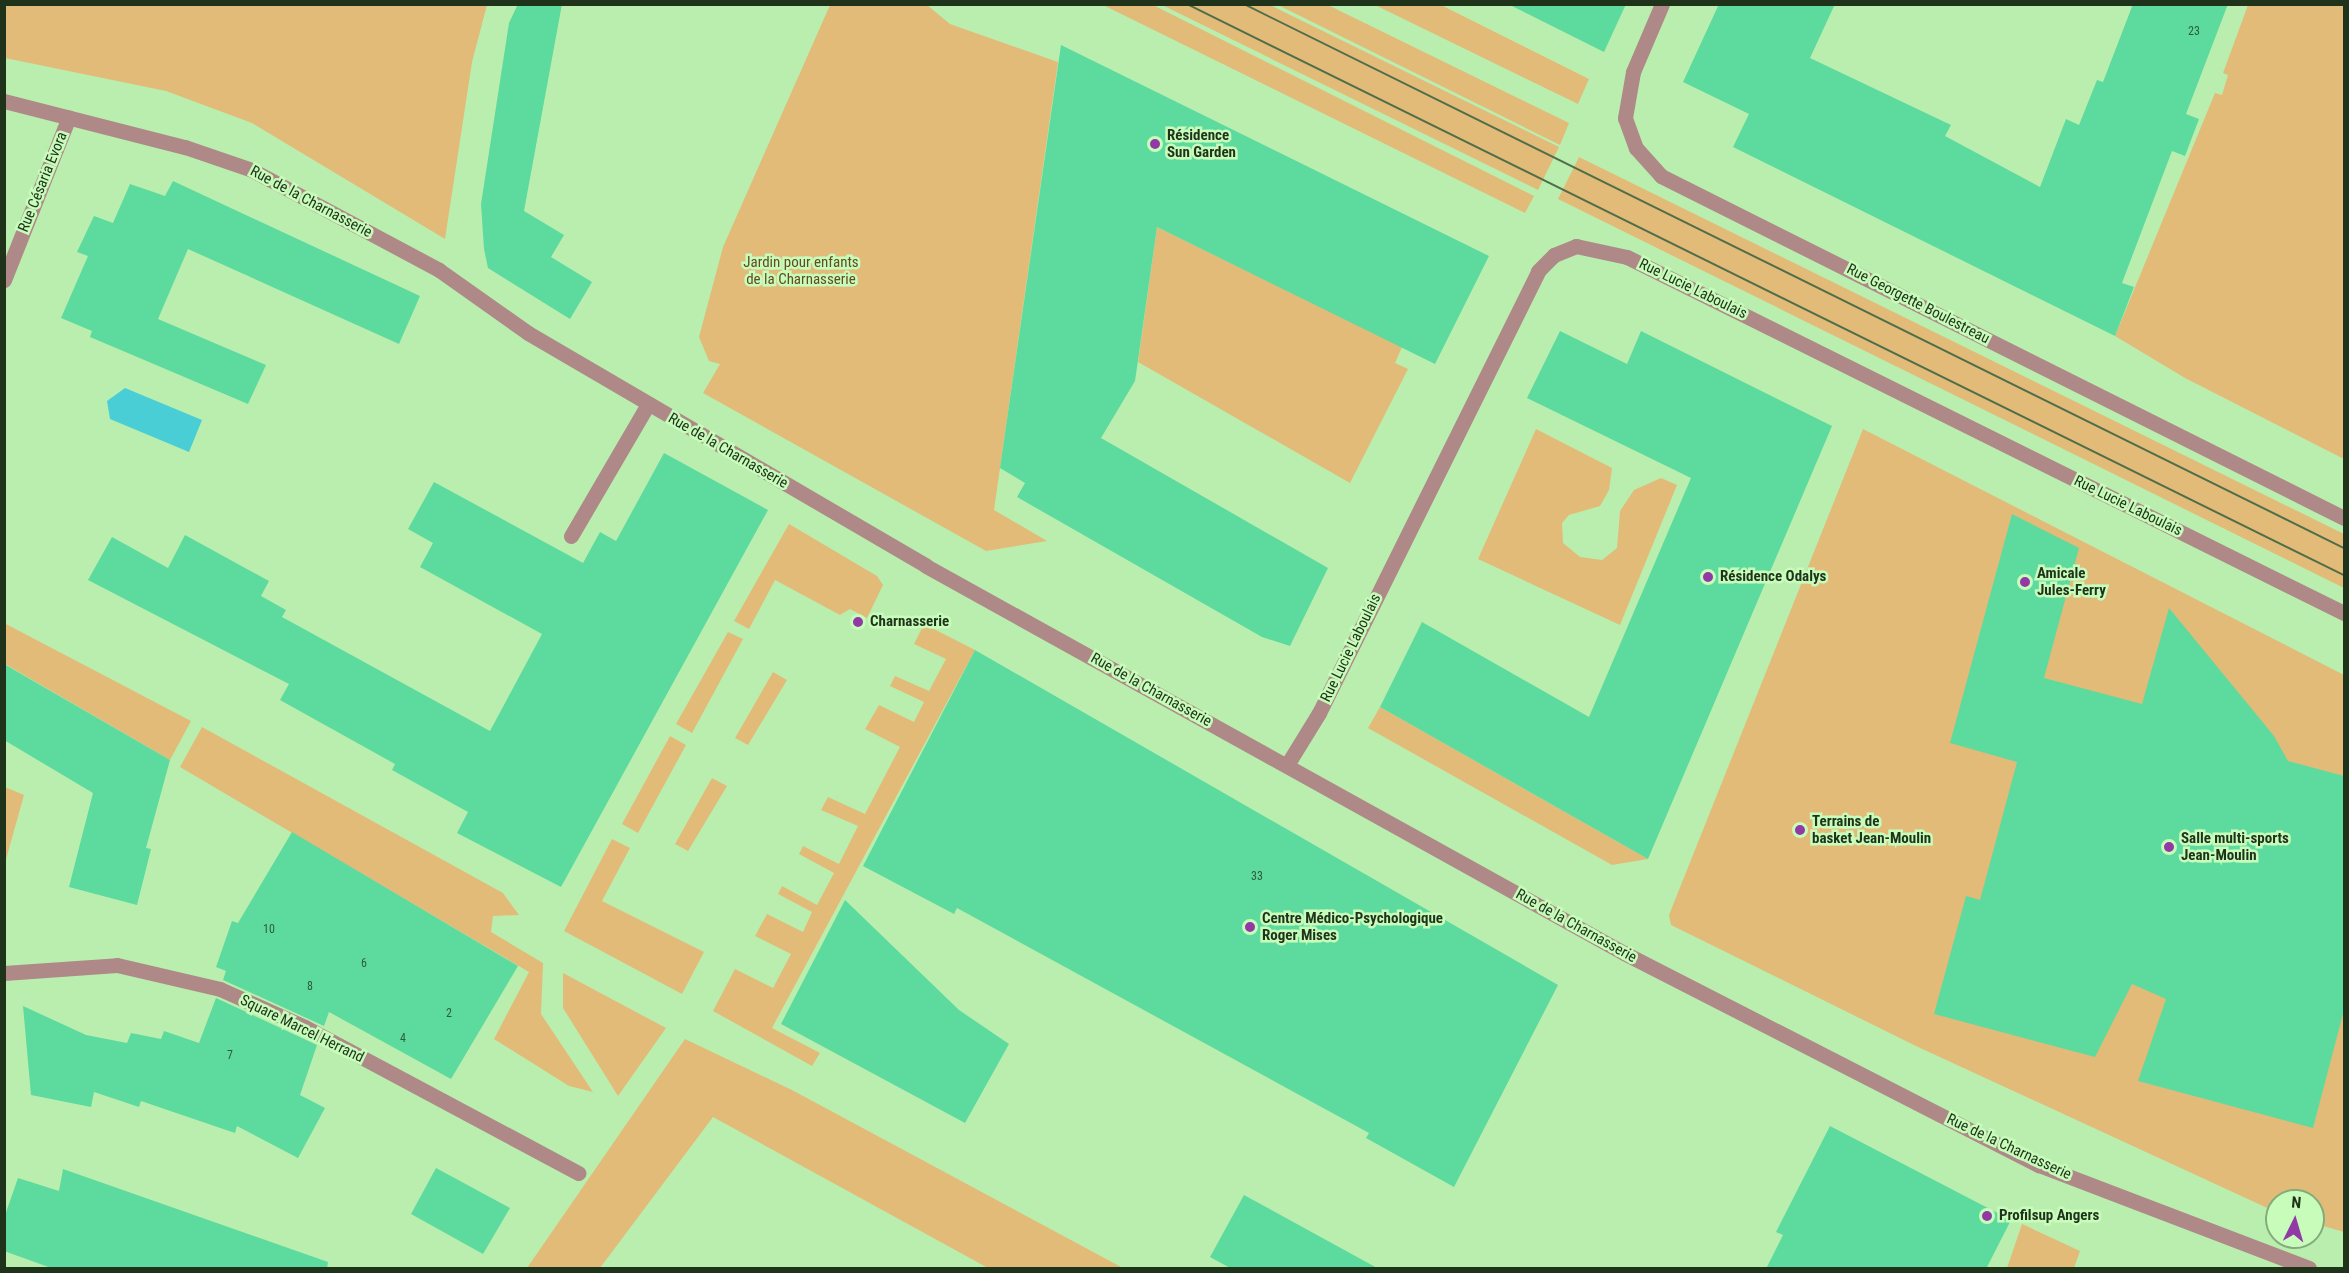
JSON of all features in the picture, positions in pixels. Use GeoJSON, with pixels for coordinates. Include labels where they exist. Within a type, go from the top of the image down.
{"type":"FeatureCollection","features":[{"type":"Feature","properties":{"kind":"street","name":"Rue Georgette Boulestreau"},"geometry":{"type":"LineString","coordinates":[[1662,4],[1633,72],[1625,117],[1636,148],[1661,176],[2344,518]]}},
{"type":"Feature","properties":{"kind":"street","name":"Rue de la Charnasserie"},"geometry":{"type":"LineString","coordinates":[[4,101],[69,117],[252,170],[439,270],[528,333],[648,405],[1624,953],[2039,1165],[2309,1269]]}},
{"type":"Feature","properties":{"kind":"street","name":"Rue Césaria Evora"},"geometry":{"type":"LineString","coordinates":[[4,280],[69,117]]}},
{"type":"Feature","properties":{"kind":"street","name":"Rue Lucie Laboulais"},"geometry":{"type":"LineString","coordinates":[[1287,765],[1319,713],[1538,271],[1554,255],[1576,246],[1628,257],[2344,613]]}},
{"type":"Feature","properties":{"kind":"street"},"geometry":{"type":"LineString","coordinates":[[571,536],[648,405]]}},
{"type":"Feature","properties":{"kind":"street","name":"Square Marcel Herrand"},"geometry":{"type":"LineString","coordinates":[[4,973],[117,965],[220,989],[305,1027],[578,1173]]}},
{"type":"Feature","properties":{"kind":"green space"},"geometry":{"type":"Polygon","coordinates":[[[4,5],[487,5],[472,62],[445,239],[252,123],[166,91],[5,58],[4,5]]]}},
{"type":"Feature","properties":{"kind":"green space","name":"Jardin pour enfants de la Charnasserie"},"geometry":{"type":"Polygon","coordinates":[[[830,5],[927,5],[950,24],[1058,62],[994,510],[1047,541],[986,551],[703,393],[720,364],[709,361],[699,337],[723,247],[830,5]]]}},
{"type":"Feature","properties":{"kind":"green space"},"geometry":{"type":"Polygon","coordinates":[[[1103,5],[1153,5],[1534,196],[1525,213],[1103,5]]]}},
{"type":"Feature","properties":{"kind":"green space"},"geometry":{"type":"Polygon","coordinates":[[[1162,5],[1270,5],[1559,147],[1538,190],[1162,5]]]}},
{"type":"Feature","properties":{"kind":"green space"},"geometry":{"type":"Polygon","coordinates":[[[1278,5],[1328,5],[1569,123],[1560,145],[1278,5]]]}},
{"type":"Feature","properties":{"kind":"green space"},"geometry":{"type":"Polygon","coordinates":[[[1375,5],[1441,5],[1589,79],[1578,104],[1375,5]]]}},
{"type":"Feature","properties":{"kind":"green space"},"geometry":{"type":"Polygon","coordinates":[[[2248,5],[2344,5],[2344,459],[2185,378],[2115,336],[2215,93],[2222,95],[2228,75],[2223,73],[2248,5]]]}},
{"type":"Feature","properties":{"kind":"green space"},"geometry":{"type":"Polygon","coordinates":[[[1579,157],[2344,534],[2344,588],[1558,199],[1579,157]]]}},
{"type":"Feature","properties":{"kind":"green space"},"geometry":{"type":"Polygon","coordinates":[[[1157,227],[1402,347],[1395,363],[1408,369],[1350,483],[1138,362],[1157,227]]]}},
{"type":"Feature","properties":{"kind":"green space"},"geometry":{"type":"Polygon","coordinates":[[[1536,429],[1612,468],[1609,490],[1600,506],[1569,515],[1562,523],[1563,543],[1580,557],[1602,560],[1617,548],[1620,511],[1634,490],[1661,478],[1677,485],[1620,625],[1478,559],[1536,429]]]}},
{"type":"Feature","properties":{"kind":"green space"},"geometry":{"type":"Polygon","coordinates":[[[1863,429],[2344,675],[2344,1232],[2325,1226],[2325,1189],[2265,1189],[2265,1207],[1918,1047],[1671,925],[1669,915],[1863,429]]]}},
{"type":"Feature","properties":{"kind":"green space"},"geometry":{"type":"Polygon","coordinates":[[[789,524],[877,576],[883,585],[867,618],[850,609],[840,615],[775,580],[749,629],[734,621],[789,524]]]}},
{"type":"Feature","properties":{"kind":"green space"},"geometry":{"type":"Polygon","coordinates":[[[4,623],[191,721],[170,760],[5,664],[4,623]]]}},
{"type":"Feature","properties":{"kind":"green space"},"geometry":{"type":"Polygon","coordinates":[[[924,624],[975,650],[772,1028],[820,1053],[812,1066],[713,1011],[735,969],[773,988],[791,954],[755,936],[767,914],[803,932],[812,912],[778,894],[782,886],[817,905],[834,873],[799,854],[803,846],[839,864],[858,826],[821,810],[828,797],[865,814],[900,747],[865,729],[879,705],[914,722],[924,702],[890,686],[895,676],[929,691],[946,659],[914,644],[924,624]]]}},
{"type":"Feature","properties":{"kind":"green space"},"geometry":{"type":"Polygon","coordinates":[[[728,632],[743,639],[692,733],[676,724],[728,632]]]}},
{"type":"Feature","properties":{"kind":"green space"},"geometry":{"type":"Polygon","coordinates":[[[773,672],[787,680],[748,745],[735,738],[773,672]]]}},
{"type":"Feature","properties":{"kind":"green space"},"geometry":{"type":"Polygon","coordinates":[[[1380,707],[1648,859],[1612,865],[1368,728],[1380,707]]]}},
{"type":"Feature","properties":{"kind":"green space"},"geometry":{"type":"Polygon","coordinates":[[[202,727],[503,893],[519,915],[493,916],[491,932],[543,963],[541,1014],[593,1092],[569,1086],[494,1039],[529,972],[180,767],[202,727]]]}},
{"type":"Feature","properties":{"kind":"green space"},"geometry":{"type":"Polygon","coordinates":[[[670,736],[686,745],[638,833],[622,824],[670,736]]]}},
{"type":"Feature","properties":{"kind":"green space"},"geometry":{"type":"Polygon","coordinates":[[[712,778],[727,786],[688,851],[675,844],[712,778]]]}},
{"type":"Feature","properties":{"kind":"green space"},"geometry":{"type":"Polygon","coordinates":[[[5,787],[24,795],[5,863],[5,787]]]}},
{"type":"Feature","properties":{"kind":"green space"},"geometry":{"type":"Polygon","coordinates":[[[612,839],[630,848],[602,901],[704,952],[682,994],[564,931],[612,839]]]}},
{"type":"Feature","properties":{"kind":"green space"},"geometry":{"type":"Polygon","coordinates":[[[563,973],[666,1028],[618,1096],[563,1008],[563,973]]]}},
{"type":"Feature","properties":{"kind":"green space"},"geometry":{"type":"Polygon","coordinates":[[[685,1039],[792,1090],[1123,1268],[988,1268],[713,1117],[600,1268],[527,1268],[685,1039]]]}},
{"type":"Feature","properties":{"kind":"green space"},"geometry":{"type":"Polygon","coordinates":[[[2022,1224],[2080,1251],[2074,1268],[2007,1268],[2022,1224]]]}},
{"type":"Feature","properties":{"kind":"water"},"geometry":{"type":"Polygon","coordinates":[[[125,388],[202,420],[189,452],[110,419],[107,401],[125,388]]]}},
{"type":"Feature","properties":{"kind":"building"},"geometry":{"type":"Polygon","coordinates":[[[518,4],[562,4],[524,211],[564,235],[551,257],[592,282],[570,319],[488,268],[484,249],[481,204],[509,23],[518,4]]]}},
{"type":"Feature","properties":{"kind":"building"},"geometry":{"type":"Polygon","coordinates":[[[1508,4],[1626,4],[1604,52],[1508,4]]]}},
{"type":"Feature","properties":{"kind":"building"},"geometry":{"type":"Polygon","coordinates":[[[1719,4],[1835,4],[1810,58],[1951,125],[1945,136],[2040,187],[2066,119],[2079,125],[2097,80],[2103,82],[2133,4],[2228,4],[2186,114],[2199,119],[2185,156],[2172,151],[2122,283],[2134,287],[2115,336],[1733,147],[1749,114],[1683,82],[1719,4]]]}},
{"type":"Feature","properties":{"kind":"building","name":"Résidence Sun Garden"},"geometry":{"type":"Polygon","coordinates":[[[1061,45],[1489,256],[1435,364],[1157,227],[1135,381],[1101,438],[1328,568],[1290,646],[1262,637],[1017,497],[1025,483],[1000,468],[1061,45]]]}},
{"type":"Feature","properties":{"kind":"building"},"geometry":{"type":"Polygon","coordinates":[[[173,181],[420,296],[399,344],[188,249],[158,319],[266,365],[248,404],[90,337],[92,331],[61,318],[88,256],[77,252],[94,216],[113,223],[130,184],[165,196],[173,181]]]}},
{"type":"Feature","properties":{"kind":"building","name":"Résidence Odalys"},"geometry":{"type":"Polygon","coordinates":[[[1560,331],[1627,364],[1641,331],[1832,426],[1648,859],[1380,707],[1422,622],[1589,717],[1691,478],[1527,398],[1560,331]]]}},
{"type":"Feature","properties":{"kind":"building"},"geometry":{"type":"Polygon","coordinates":[[[664,453],[768,510],[561,887],[457,833],[468,812],[392,770],[395,764],[280,700],[289,684],[88,580],[112,537],[168,568],[185,535],[269,581],[261,596],[286,610],[282,617],[490,731],[542,634],[420,567],[433,543],[408,529],[434,482],[583,563],[600,532],[616,541],[664,453]]]}},
{"type":"Feature","properties":{"kind":"building","name":"Salle multi-sports Jean-Moulin"},"geometry":{"type":"Polygon","coordinates":[[[2012,514],[2079,548],[2044,678],[2142,704],[2169,608],[2274,736],[2288,761],[2344,776],[2344,1010],[2313,1128],[2138,1081],[2166,999],[2132,984],[2095,1057],[1934,1014],[1966,896],[1980,900],[2017,762],[1950,743],[2012,514]]]}},
{"type":"Feature","properties":{"kind":"building","name":"Centre Médico-Psychologique Roger Mises"},"geometry":{"type":"Polygon","coordinates":[[[975,650],[1558,985],[1454,1187],[1366,1138],[1369,1133],[957,908],[954,914],[863,866],[975,650]]]}},
{"type":"Feature","properties":{"kind":"building"},"geometry":{"type":"Polygon","coordinates":[[[4,664],[170,760],[146,848],[151,849],[137,905],[69,887],[93,793],[4,740],[4,664]]]}},
{"type":"Feature","properties":{"kind":"building"},"geometry":{"type":"Polygon","coordinates":[[[292,832],[518,966],[451,1079],[329,1012],[324,1026],[223,980],[226,971],[216,967],[232,921],[238,923],[292,832]]]}},
{"type":"Feature","properties":{"kind":"building"},"geometry":{"type":"Polygon","coordinates":[[[845,900],[959,1010],[1009,1044],[965,1123],[781,1024],[845,900]]]}},
{"type":"Feature","properties":{"kind":"building"},"geometry":{"type":"Polygon","coordinates":[[[216,998],[317,1045],[300,1095],[325,1108],[298,1158],[237,1126],[235,1133],[141,1101],[139,1107],[94,1092],[91,1107],[31,1095],[23,1006],[86,1035],[127,1043],[131,1033],[161,1039],[164,1031],[199,1043],[216,998]]]}},
{"type":"Feature","properties":{"kind":"building"},"geometry":{"type":"Polygon","coordinates":[[[1830,1126],[2011,1220],[1986,1269],[1766,1269],[1783,1235],[1776,1232],[1830,1126]]]}},
{"type":"Feature","properties":{"kind":"building"},"geometry":{"type":"Polygon","coordinates":[[[436,1168],[510,1208],[483,1254],[411,1214],[436,1168]]]}},
{"type":"Feature","properties":{"kind":"building"},"geometry":{"type":"Polygon","coordinates":[[[63,1169],[328,1262],[327,1269],[54,1269],[4,1251],[4,1218],[18,1178],[59,1191],[63,1169]]]}},
{"type":"Feature","properties":{"kind":"building"},"geometry":{"type":"Polygon","coordinates":[[[1244,1195],[1379,1269],[1232,1269],[1210,1257],[1244,1195]]]}},
{"type":"Feature","properties":{"kind":"tram line"},"geometry":{"type":"LineString","coordinates":[[1187,4],[2344,575]]}},
{"type":"Feature","properties":{"kind":"tram line"},"geometry":{"type":"LineString","coordinates":[[1244,4],[2344,548]]}},
{"type":"Feature","properties":{"kind":"place","name":"Résidence Sun Garden"},"geometry":{"type":"Point","coordinates":[1155,144]}},
{"type":"Feature","properties":{"kind":"place","name":"Résidence Odalys"},"geometry":{"type":"Point","coordinates":[1708,577]}},
{"type":"Feature","properties":{"kind":"place","name":"Amicale Jules-Ferry"},"geometry":{"type":"Point","coordinates":[2025,582]}},
{"type":"Feature","properties":{"kind":"place","name":"Charnasserie"},"geometry":{"type":"Point","coordinates":[858,622]}},
{"type":"Feature","properties":{"kind":"place","name":"Terrains de basket Jean-Moulin"},"geometry":{"type":"Point","coordinates":[1800,830]}},
{"type":"Feature","properties":{"kind":"place","name":"Salle multi-sports Jean-Moulin"},"geometry":{"type":"Point","coordinates":[2169,847]}},
{"type":"Feature","properties":{"kind":"place","name":"Centre Médico-Psychologique Roger Mises"},"geometry":{"type":"Point","coordinates":[1250,927]}},
{"type":"Feature","properties":{"kind":"place","name":"Profilsup Angers"},"geometry":{"type":"Point","coordinates":[1987,1216]}}]}
